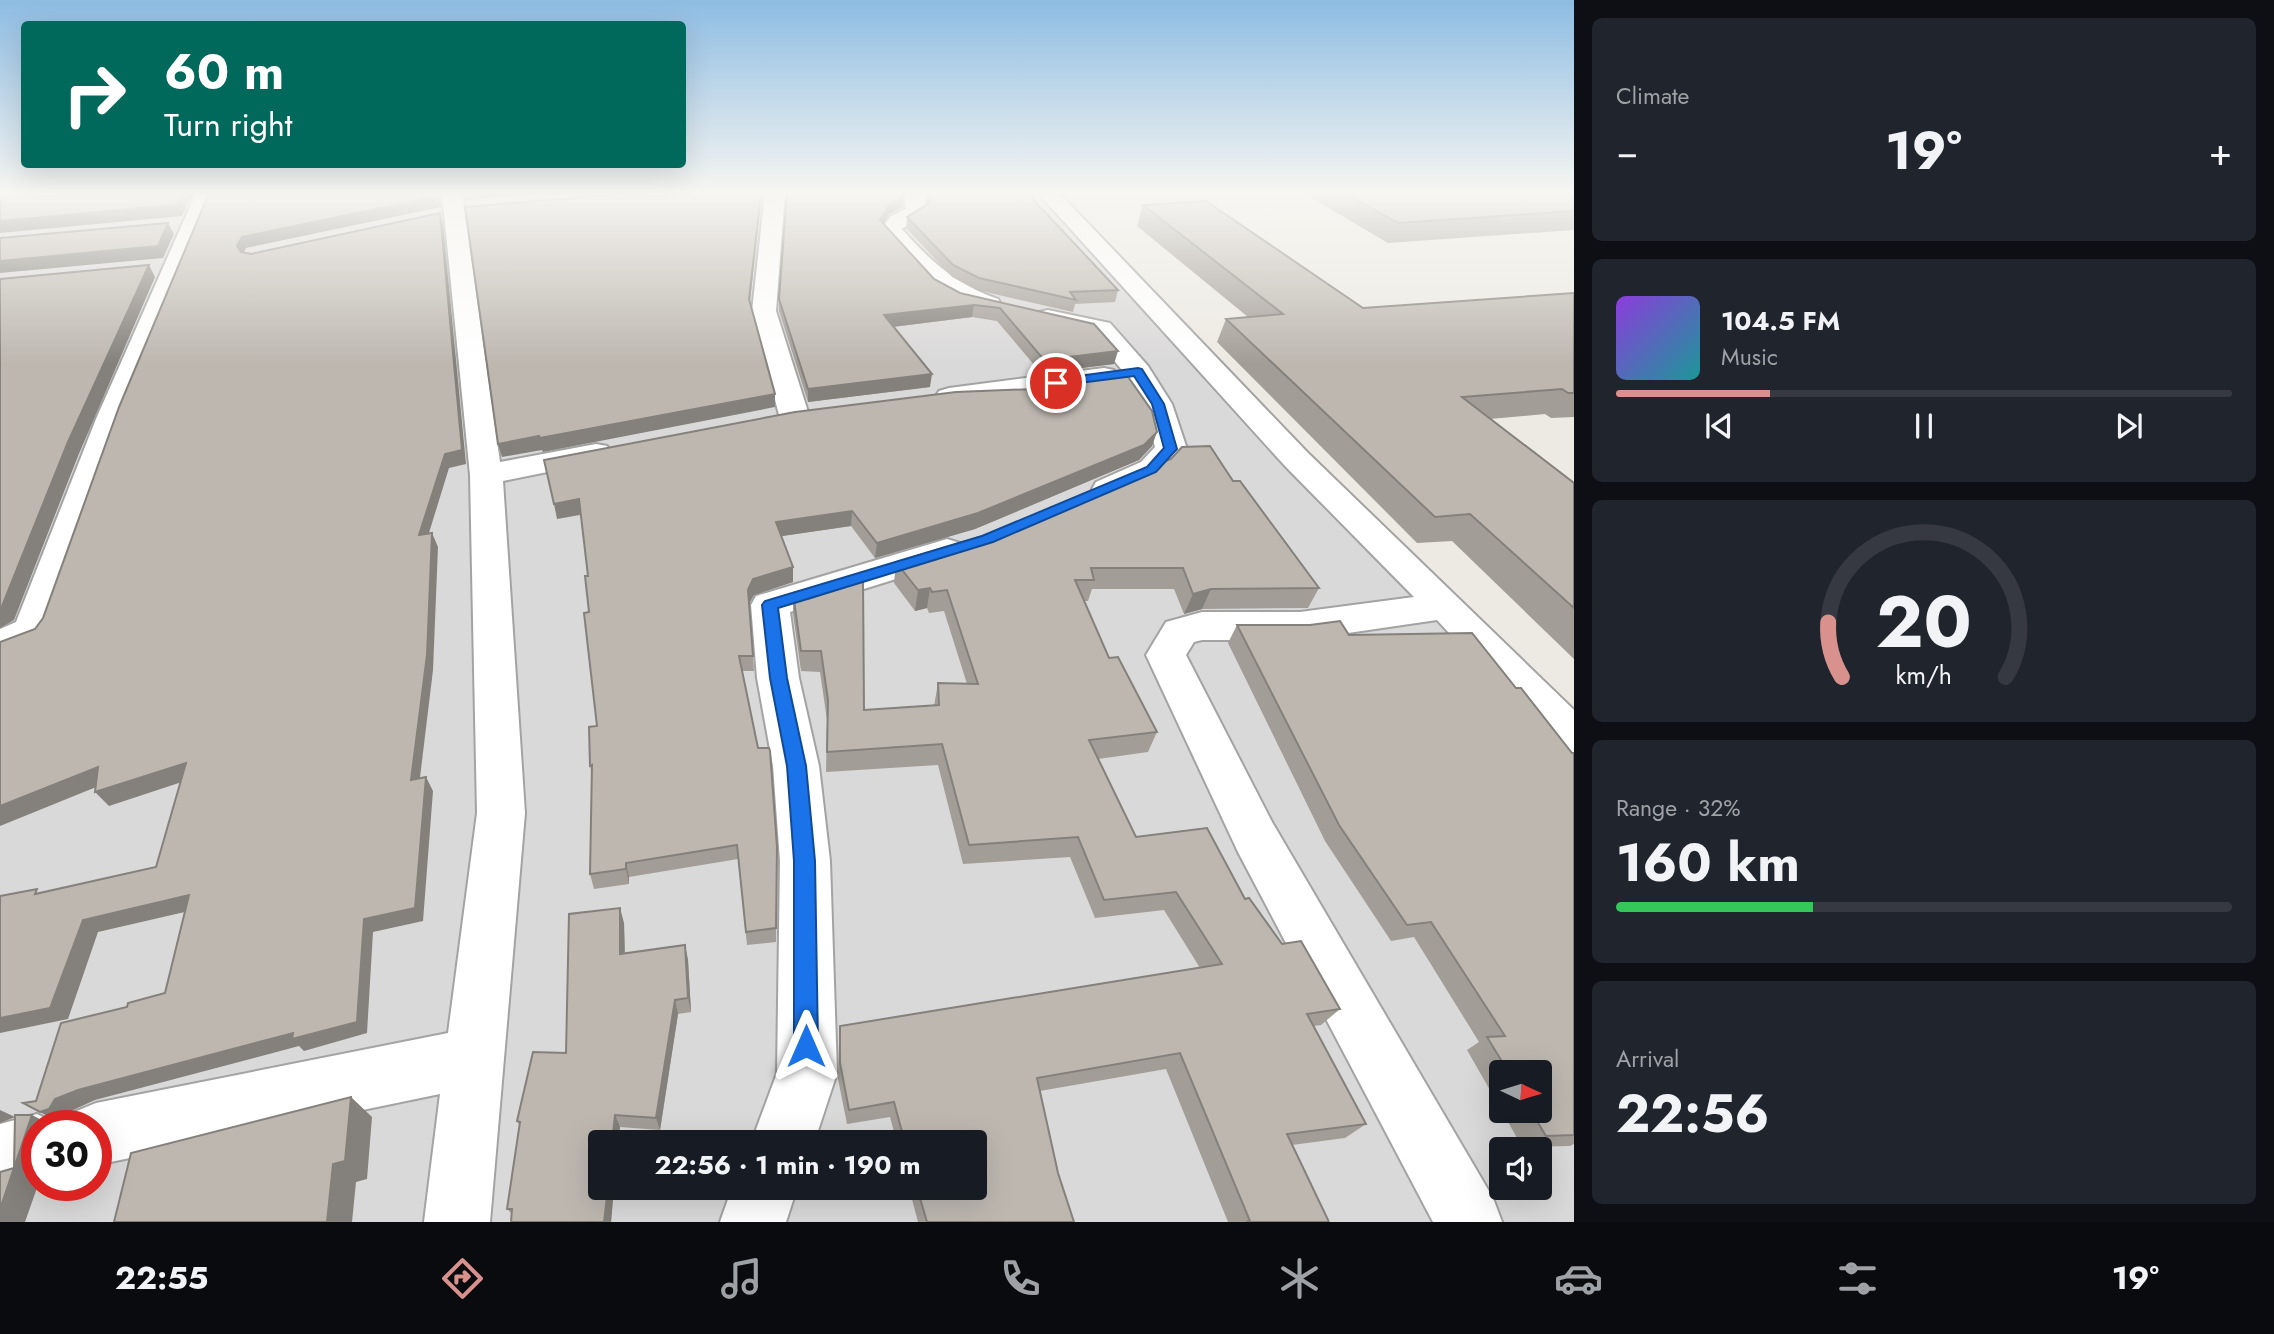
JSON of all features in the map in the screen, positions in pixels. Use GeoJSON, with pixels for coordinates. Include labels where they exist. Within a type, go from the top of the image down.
{"type":"FeatureCollection","features":[{"type":"Feature","properties":{"kind":"street"},"geometry":{"type":"LineString","coordinates":[[0,645],[32,631],[51,584],[167,250]]}},
{"type":"Feature","properties":{"kind":"street"},"geometry":{"type":"LineString","coordinates":[[457,250],[486,475],[501,813],[457,1222]]}},
{"type":"Feature","properties":{"kind":"street"},"geometry":{"type":"LineString","coordinates":[[770,250],[764,311],[794,416]]}},
{"type":"Feature","properties":{"kind":"street"},"geometry":{"type":"LineString","coordinates":[[911,250],[943,284],[968,298],[1101,328],[1171,323]]}},
{"type":"Feature","properties":{"kind":"street"},"geometry":{"type":"LineString","coordinates":[[1102,250],[1296,459],[1446,606],[1574,738]]}},
{"type":"Feature","properties":{"kind":"street"},"geometry":{"type":"LineString","coordinates":[[1077,501],[1152,469],[1171,449],[1158,404],[1138,372],[1101,328]]}},
{"type":"Feature","properties":{"kind":"street"},"geometry":{"type":"LineString","coordinates":[[919,401],[1138,372]]}},
{"type":"Feature","properties":{"kind":"street"},"geometry":{"type":"LineString","coordinates":[[486,475],[620,449]]}},
{"type":"Feature","properties":{"kind":"street"},"geometry":{"type":"LineString","coordinates":[[787,1130],[807,1073],[804,861],[796,766],[778,678],[770,605],[975,542]]}},
{"type":"Feature","properties":{"kind":"street"},"geometry":{"type":"LineString","coordinates":[[1446,606],[1300,626],[1202,626],[1180,632],[1166,655],[1255,837],[1469,1222]]}},
{"type":"Feature","properties":{"kind":"street"},"geometry":{"type":"LineString","coordinates":[[112,1131],[473,1058]]}},
{"type":"Feature","properties":{"kind":"street"},"geometry":{"type":"LineString","coordinates":[[0,1156],[21,1150]]}},
{"type":"Feature","properties":{"kind":"street"},"geometry":{"type":"LineString","coordinates":[[753,1222],[761,1200]]}},
{"type":"Feature","properties":{"kind":"shaded area"},"geometry":{"type":"Polygon","coordinates":[[[0,250],[1103,250],[1574,759],[1574,1222],[0,1222],[0,250]]]}},
{"type":"Feature","properties":{"kind":"building"},"geometry":{"type":"Polygon","coordinates":[[[0,250],[116,250],[0,261],[0,250]]]}},
{"type":"Feature","properties":{"kind":"building"},"geometry":{"type":"Polygon","coordinates":[[[185,250],[240,250],[251,254],[269,250],[443,250],[462,450],[445,454],[419,535],[432,533],[427,655],[411,780],[426,777],[415,908],[364,919],[357,1022],[292,1039],[293,1033],[78,1090],[55,1099],[46,1110],[36,1110],[23,1103],[36,1101],[61,1023],[127,1007],[128,1003],[165,993],[189,895],[83,920],[50,1008],[0,1018],[0,896],[37,889],[35,894],[156,867],[186,763],[95,792],[98,767],[0,806],[0,642],[35,629],[43,618],[119,407],[185,250]]]}},
{"type":"Feature","properties":{"kind":"building"},"geometry":{"type":"Polygon","coordinates":[[[471,250],[755,250],[749,299],[775,394],[498,444],[471,250]]]}},
{"type":"Feature","properties":{"kind":"building"},"geometry":{"type":"Polygon","coordinates":[[[783,250],[907,250],[934,279],[960,293],[1094,324],[1118,351],[1044,360],[1000,308],[974,305],[884,315],[932,374],[808,389],[779,299],[783,250]]]}},
{"type":"Feature","properties":{"kind":"building"},"geometry":{"type":"Polygon","coordinates":[[[939,250],[1080,250],[1118,290],[1070,292],[1076,300],[979,278],[953,265],[939,250]]]}},
{"type":"Feature","properties":{"kind":"building"},"geometry":{"type":"Polygon","coordinates":[[[1201,250],[1278,250],[1363,308],[1574,293],[1574,393],[1562,389],[1462,397],[1574,483],[1574,608],[1470,514],[1435,517],[1226,319],[1283,314],[1201,250]]]}},
{"type":"Feature","properties":{"kind":"building"},"geometry":{"type":"Polygon","coordinates":[[[149,265],[68,442],[0,607],[0,279],[149,265]]]}},
{"type":"Feature","properties":{"kind":"building"},"geometry":{"type":"Polygon","coordinates":[[[1124,371],[1152,411],[1157,432],[1144,445],[978,513],[877,543],[852,511],[776,522],[793,567],[753,579],[748,590],[753,656],[739,656],[758,748],[769,748],[770,751],[777,847],[776,928],[746,932],[737,845],[626,863],[626,869],[590,874],[592,765],[590,766],[589,727],[597,726],[584,613],[589,612],[585,576],[588,576],[579,499],[554,504],[544,460],[795,412],[956,392],[1060,388],[1054,380],[1124,371]]]}},
{"type":"Feature","properties":{"kind":"building"},"geometry":{"type":"Polygon","coordinates":[[[1210,446],[1233,481],[1240,481],[1319,588],[1211,589],[1193,594],[1183,568],[1091,568],[1094,580],[1075,580],[1109,658],[1118,657],[1157,732],[1089,740],[1136,837],[1207,828],[1245,899],[1249,898],[1282,944],[1301,941],[1340,1009],[1307,1014],[1366,1124],[1287,1134],[1329,1222],[1246,1222],[1250,1221],[1180,1053],[1037,1078],[1058,1173],[1074,1222],[927,1222],[921,1200],[987,1200],[987,1130],[902,1130],[894,1102],[849,1110],[840,1063],[840,1026],[1222,964],[1176,892],[1104,900],[1078,837],[969,845],[942,744],[827,752],[828,700],[821,651],[801,651],[793,593],[804,590],[808,599],[863,580],[864,710],[939,705],[938,683],[978,684],[947,590],[918,590],[896,562],[1006,529],[1171,459],[1182,447],[1210,446]]]}},
{"type":"Feature","properties":{"kind":"building"},"geometry":{"type":"Polygon","coordinates":[[[1340,621],[1349,635],[1472,633],[1574,753],[1574,1135],[1546,1136],[1539,1124],[1552,1124],[1552,1060],[1501,1060],[1487,1037],[1505,1036],[1431,922],[1407,925],[1339,825],[1237,625],[1310,625],[1340,621]]]}},
{"type":"Feature","properties":{"kind":"building"},"geometry":{"type":"Polygon","coordinates":[[[620,908],[620,954],[685,945],[688,998],[675,1000],[656,1118],[615,1115],[613,1130],[588,1130],[588,1200],[607,1200],[604,1222],[511,1222],[512,1209],[507,1209],[520,1122],[517,1121],[533,1052],[566,1053],[569,914],[620,908]]]}},
{"type":"Feature","properties":{"kind":"building"},"geometry":{"type":"Polygon","coordinates":[[[351,1097],[345,1161],[333,1164],[327,1222],[114,1222],[131,1153],[351,1097]]]}},
{"type":"Feature","properties":{"kind":"building"},"geometry":{"type":"Polygon","coordinates":[[[15,1115],[21,1115],[21,1147],[14,1168],[15,1115]]]}},
{"type":"Feature","properties":{"kind":"building"},"geometry":{"type":"Polygon","coordinates":[[[14,1168],[0,1209],[0,1172],[14,1168]]]}},
{"type":"Feature","properties":{"kind":"route"},"geometry":{"type":"LineString","coordinates":[[806,1046],[804,861],[796,766],[778,678],[770,605],[988,539],[1152,469],[1171,449],[1158,404],[1138,372],[1056,383]]}}]}
